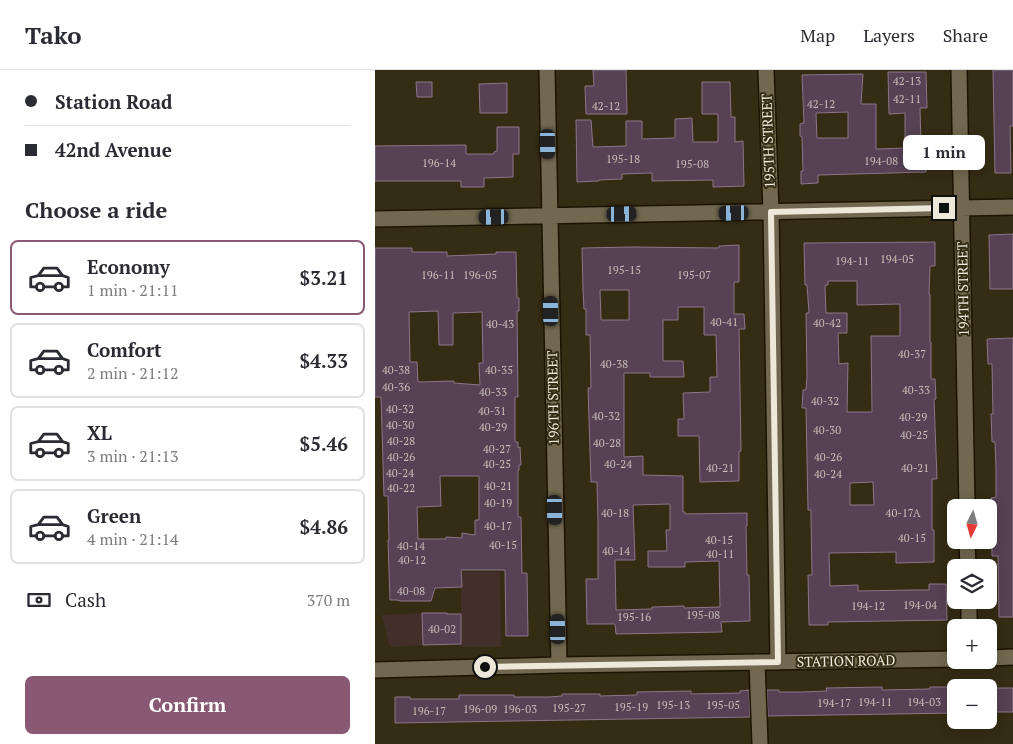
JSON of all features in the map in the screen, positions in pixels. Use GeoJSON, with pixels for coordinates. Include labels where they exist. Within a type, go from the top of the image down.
{"type":"FeatureCollection","features":[{"type":"Feature","properties":{"kind":"street","name":"196TH STREET"},"geometry":{"type":"LineString","coordinates":[[547,70],[559,665]]}},
{"type":"Feature","properties":{"kind":"street","name":"195TH STREET"},"geometry":{"type":"LineString","coordinates":[[766,70],[771,212],[778,662]]}},
{"type":"Feature","properties":{"kind":"street","name":"194TH STREET"},"geometry":{"type":"LineString","coordinates":[[959,70],[967,499]]}},
{"type":"Feature","properties":{"kind":"street"},"geometry":{"type":"LineString","coordinates":[[375,219],[1013,207]]}},
{"type":"Feature","properties":{"kind":"street"},"geometry":{"type":"LineString","coordinates":[[997,658],[1013,657]]}},
{"type":"Feature","properties":{"kind":"street","name":"STATION ROAD"},"geometry":{"type":"LineString","coordinates":[[375,670],[559,665],[947,659]]}},
{"type":"Feature","properties":{"kind":"street"},"geometry":{"type":"LineString","coordinates":[[757,662],[760,744]]}},
{"type":"Feature","properties":{"kind":"shaded area"},"geometry":{"type":"Polygon","coordinates":[[[461,572],[500,572],[501,647],[461,647],[461,572]]]}},
{"type":"Feature","properties":{"kind":"shaded area"},"geometry":{"type":"Polygon","coordinates":[[[422,613],[423,645],[392,647],[389,645],[382,615],[422,613]]]}},
{"type":"Feature","properties":{"kind":"building"},"geometry":{"type":"Polygon","coordinates":[[[593,70],[626,70],[627,114],[586,114],[585,86],[594,86],[593,70]]]}},
{"type":"Feature","properties":{"kind":"building"},"geometry":{"type":"Polygon","coordinates":[[[993,70],[1013,70],[1013,126],[1010,126],[1011,173],[995,173],[993,70]]]}},
{"type":"Feature","properties":{"kind":"building"},"geometry":{"type":"Polygon","coordinates":[[[888,72],[926,72],[927,108],[920,108],[921,147],[925,147],[926,172],[818,175],[818,183],[801,184],[801,171],[803,171],[800,124],[804,123],[802,75],[863,74],[861,104],[876,104],[876,149],[905,148],[905,113],[889,114],[888,72]],[[848,112],[816,113],[817,138],[848,138],[848,112]]]}},
{"type":"Feature","properties":{"kind":"building"},"geometry":{"type":"Polygon","coordinates":[[[416,82],[432,82],[432,97],[417,97],[416,82]]]}},
{"type":"Feature","properties":{"kind":"building"},"geometry":{"type":"Polygon","coordinates":[[[702,82],[730,82],[731,117],[735,117],[735,142],[743,141],[744,186],[713,187],[713,180],[652,181],[652,173],[622,174],[622,179],[577,182],[576,120],[591,120],[593,147],[626,146],[626,121],[642,121],[642,139],[675,138],[675,119],[692,118],[693,142],[718,142],[718,114],[702,114],[702,82]]]}},
{"type":"Feature","properties":{"kind":"building"},"geometry":{"type":"Polygon","coordinates":[[[507,83],[507,113],[480,113],[479,84],[507,83]]]}},
{"type":"Feature","properties":{"kind":"building"},"geometry":{"type":"Polygon","coordinates":[[[497,127],[519,127],[519,154],[513,154],[513,177],[484,178],[484,187],[461,187],[461,181],[375,181],[375,146],[466,145],[466,154],[494,154],[497,151],[497,127]]]}},
{"type":"Feature","properties":{"kind":"building"},"geometry":{"type":"Polygon","coordinates":[[[1013,234],[1013,289],[990,289],[989,235],[1013,234]]]}},
{"type":"Feature","properties":{"kind":"building"},"geometry":{"type":"Polygon","coordinates":[[[935,242],[935,266],[930,266],[929,294],[931,379],[935,379],[936,399],[934,399],[937,479],[932,479],[934,562],[896,563],[896,552],[829,553],[830,586],[858,585],[858,591],[929,590],[929,584],[946,584],[947,620],[828,622],[828,625],[809,625],[808,575],[812,575],[811,510],[808,510],[806,408],[802,408],[803,390],[806,390],[807,376],[806,313],[809,313],[807,285],[805,285],[804,243],[935,242]],[[828,281],[828,285],[825,285],[826,313],[847,313],[847,333],[838,333],[839,364],[848,363],[847,412],[872,412],[871,336],[900,336],[900,304],[857,305],[857,281],[828,281]],[[873,482],[850,483],[850,505],[874,505],[873,482]]]}},
{"type":"Feature","properties":{"kind":"building"},"geometry":{"type":"Polygon","coordinates":[[[739,245],[739,282],[734,282],[734,314],[744,314],[745,329],[739,329],[741,451],[739,451],[739,481],[700,482],[699,436],[678,436],[678,419],[684,419],[683,393],[710,392],[710,377],[717,377],[716,335],[704,335],[704,307],[678,307],[678,320],[663,320],[663,361],[683,361],[684,377],[650,377],[650,373],[624,373],[624,457],[643,456],[643,475],[683,476],[683,512],[685,514],[747,513],[747,575],[749,575],[750,621],[721,622],[722,632],[616,634],[615,624],[587,624],[586,579],[598,579],[598,524],[597,482],[591,482],[588,388],[591,388],[590,335],[586,335],[582,248],[719,248],[719,246],[739,245]],[[600,290],[601,320],[629,320],[629,290],[600,290]],[[670,504],[633,505],[635,560],[615,560],[616,610],[684,606],[684,608],[720,607],[719,561],[685,562],[685,567],[648,567],[648,551],[667,551],[666,530],[670,530],[670,504]]]}},
{"type":"Feature","properties":{"kind":"building"},"geometry":{"type":"Polygon","coordinates":[[[375,248],[412,248],[412,252],[447,252],[447,256],[516,252],[519,311],[517,311],[518,397],[515,397],[515,442],[518,442],[518,448],[520,447],[521,465],[519,465],[518,470],[518,517],[521,517],[522,573],[527,573],[528,636],[506,636],[505,570],[461,570],[462,587],[435,588],[431,601],[390,600],[388,496],[384,496],[381,397],[375,397],[375,248]],[[438,311],[409,312],[410,362],[417,362],[418,382],[454,381],[454,383],[480,385],[479,363],[483,363],[482,312],[453,313],[453,345],[439,345],[438,311]],[[440,476],[441,506],[417,507],[418,539],[462,538],[462,533],[475,535],[475,520],[479,520],[479,476],[440,476]]]}},
{"type":"Feature","properties":{"kind":"building"},"geometry":{"type":"Polygon","coordinates":[[[1013,338],[1013,617],[999,617],[998,556],[992,556],[992,549],[997,549],[997,499],[991,499],[996,497],[996,468],[995,442],[992,442],[992,364],[988,364],[987,339],[1013,338]]]}},
{"type":"Feature","properties":{"kind":"building"},"geometry":{"type":"Polygon","coordinates":[[[422,613],[461,614],[461,644],[423,645],[422,613]]]}},
{"type":"Feature","properties":{"kind":"building"},"geometry":{"type":"Polygon","coordinates":[[[882,687],[882,690],[947,687],[947,713],[768,716],[767,690],[802,692],[827,691],[826,688],[882,687]]]}},
{"type":"Feature","properties":{"kind":"building"},"geometry":{"type":"Polygon","coordinates":[[[997,688],[1013,688],[1013,712],[997,712],[997,688]]]}},
{"type":"Feature","properties":{"kind":"building"},"geometry":{"type":"Polygon","coordinates":[[[749,690],[750,717],[395,723],[395,697],[410,697],[410,699],[459,699],[459,695],[549,697],[562,696],[562,694],[637,695],[637,692],[691,691],[691,694],[740,693],[740,691],[749,690]]]}},
{"type":"Feature","properties":{"kind":"route"},"geometry":{"type":"LineString","coordinates":[[485,667],[778,662],[771,212],[944,208]]}}]}
